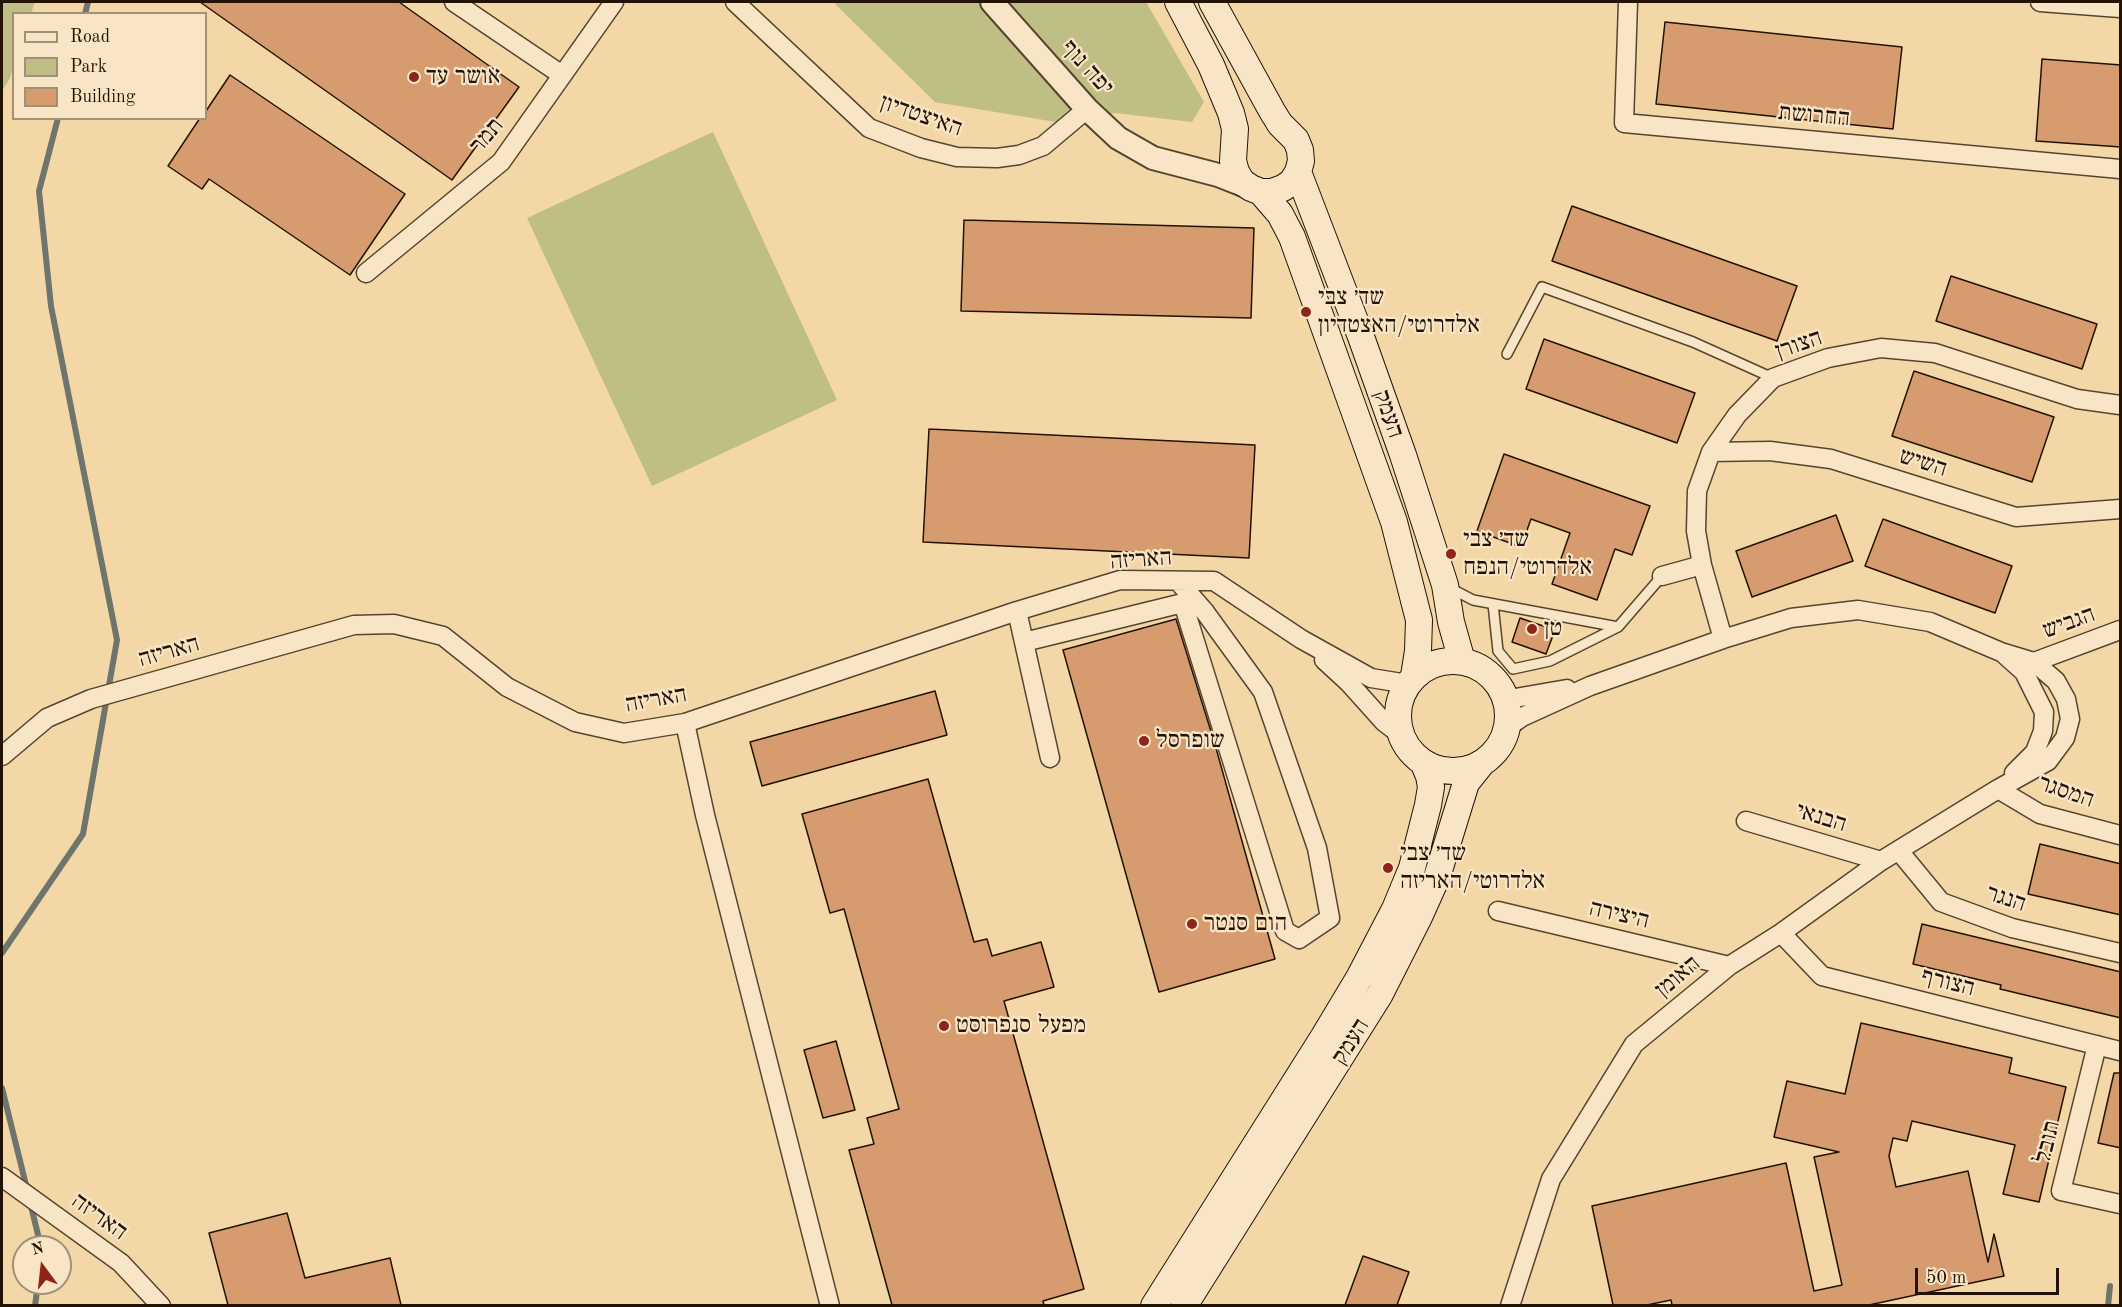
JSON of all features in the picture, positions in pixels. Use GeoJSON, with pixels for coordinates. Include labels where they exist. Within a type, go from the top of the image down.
{"type":"FeatureCollection","features":[{"type":"Feature","properties":{"kind":"main road","name":"העמק"},"geometry":{"type":"LineString","coordinates":[[1178,2],[1211,65],[1231,113],[1234,129],[1233,161],[1236,172],[1242,182],[1272,203],[1292,237],[1394,522],[1419,620],[1418,651],[1411,680]]}},
{"type":"Feature","properties":{"kind":"main road","name":"העמק"},"geometry":{"type":"LineString","coordinates":[[1212,2],[1272,111],[1280,124],[1296,140],[1300,150],[1301,161],[1298,172],[1403,455],[1444,585],[1462,661]]}},
{"type":"Feature","properties":{"kind":"main road"},"geometry":{"type":"LineString","coordinates":[[1256,190],[1272,192],[1283,188],[1292,182],[1298,172]]}},
{"type":"Feature","properties":{"kind":"main road"},"geometry":{"type":"LineString","coordinates":[[1449,660],[1462,661],[1476,665],[1499,684],[1509,711],[1508,727],[1503,741],[1482,763],[1466,770],[1448,771],[1423,762],[1409,751],[1401,735],[1398,708],[1401,695],[1411,680],[1424,668],[1449,660]]}},
{"type":"Feature","properties":{"kind":"main road","name":"העמק"},"geometry":{"type":"LineString","coordinates":[[1154,1305],[1323,1038],[1359,978],[1395,909],[1413,868],[1428,805],[1431,787],[1423,762]]}},
{"type":"Feature","properties":{"kind":"main road","name":"העמק"},"geometry":{"type":"LineString","coordinates":[[1184,1305],[1380,994],[1437,877],[1466,783],[1482,763]]}},
{"type":"Feature","properties":{"kind":"street"},"geometry":{"type":"LineString","coordinates":[[454,2],[562,75]]}},
{"type":"Feature","properties":{"kind":"street","name":"תמר"},"geometry":{"type":"LineString","coordinates":[[366,273],[501,162],[614,2]]}},
{"type":"Feature","properties":{"kind":"street","name":"האיצטדיון"},"geometry":{"type":"LineString","coordinates":[[735,2],[869,128],[921,148],[957,157],[997,158],[1019,155],[1043,146],[1087,110]]}},
{"type":"Feature","properties":{"kind":"street","name":"יפה נוף"},"geometry":{"type":"LineString","coordinates":[[992,2],[1087,110],[1118,138],[1153,158],[1218,175],[1256,190]]}},
{"type":"Feature","properties":{"kind":"street","name":"החרושת"},"geometry":{"type":"LineString","coordinates":[[1628,2],[1623,123],[2121,169]]}},
{"type":"Feature","properties":{"kind":"street"},"geometry":{"type":"LineString","coordinates":[[2040,2],[2121,8]]}},
{"type":"Feature","properties":{"kind":"street","name":"יפה נוף"},"geometry":{"type":"LineString","coordinates":[[1153,158],[1199,161],[1221,154],[1234,145]]}},
{"type":"Feature","properties":{"kind":"street","name":"הצורן"},"geometry":{"type":"LineString","coordinates":[[1723,639],[1702,565],[1696,531],[1697,491],[1711,452],[1737,415],[1773,378],[1828,358],[1881,348],[1935,353],[2077,399],[2121,405]]}},
{"type":"Feature","properties":{"kind":"street","name":"השיש"},"geometry":{"type":"LineString","coordinates":[[1711,452],[1770,451],[1831,459],[2016,517],[2121,509]]}},
{"type":"Feature","properties":{"kind":"street"},"geometry":{"type":"LineString","coordinates":[[1662,576],[1702,565]]}},
{"type":"Feature","properties":{"kind":"street","name":"האריזה"},"geometry":{"type":"LineString","coordinates":[[2,756],[47,718],[91,699],[354,625],[393,624],[443,636],[507,687],[575,722],[624,733],[685,723],[1017,610],[1120,580],[1214,581],[1301,639],[1371,678],[1411,680]]}},
{"type":"Feature","properties":{"kind":"street"},"geometry":{"type":"LineString","coordinates":[[1178,581],[1205,612],[1263,692],[1317,848],[1330,918],[1299,939],[1285,931],[1178,581]]}},
{"type":"Feature","properties":{"kind":"street"},"geometry":{"type":"LineString","coordinates":[[1024,642],[1183,603]]}},
{"type":"Feature","properties":{"kind":"street"},"geometry":{"type":"LineString","coordinates":[[1017,610],[1050,758]]}},
{"type":"Feature","properties":{"kind":"street"},"geometry":{"type":"LineString","coordinates":[[1508,727],[1522,717],[1590,686],[1723,639],[1791,618],[1858,610],[1929,622],[2001,652],[2034,662],[2056,681],[2066,699],[2070,719],[2065,738],[2048,761],[1998,789]]}},
{"type":"Feature","properties":{"kind":"street","name":"הגביש"},"geometry":{"type":"LineString","coordinates":[[2034,662],[2121,630]]}},
{"type":"Feature","properties":{"kind":"street","name":"האריזה"},"geometry":{"type":"LineString","coordinates":[[1301,639],[1349,682],[1384,722],[1401,735]]}},
{"type":"Feature","properties":{"kind":"street"},"geometry":{"type":"LineString","coordinates":[[1998,789],[2035,752],[2043,731],[2044,712],[2024,672],[2001,652]]}},
{"type":"Feature","properties":{"kind":"street"},"geometry":{"type":"LineString","coordinates":[[1505,697],[1515,698],[1590,686]]}},
{"type":"Feature","properties":{"kind":"street"},"geometry":{"type":"LineString","coordinates":[[685,723],[705,814],[830,1305]]}},
{"type":"Feature","properties":{"kind":"street","name":"המסגר"},"geometry":{"type":"LineString","coordinates":[[1998,789],[2040,814],[2121,835]]}},
{"type":"Feature","properties":{"kind":"street","name":"האומן"},"geometry":{"type":"LineString","coordinates":[[1510,1305],[1551,1179],[1634,1044],[1729,966],[1781,933],[1881,861],[1998,789]]}},
{"type":"Feature","properties":{"kind":"street","name":"הבנאי"},"geometry":{"type":"LineString","coordinates":[[1746,821],[1881,861]]}},
{"type":"Feature","properties":{"kind":"street","name":"הנגר"},"geometry":{"type":"LineString","coordinates":[[1899,851],[1941,902],[2012,928],[2121,953]]}},
{"type":"Feature","properties":{"kind":"street","name":"היצירה"},"geometry":{"type":"LineString","coordinates":[[1498,910],[1729,966]]}},
{"type":"Feature","properties":{"kind":"street","name":"הצורף"},"geometry":{"type":"LineString","coordinates":[[1781,933],[1822,976],[2121,1051]]}},
{"type":"Feature","properties":{"kind":"street","name":"תובל"},"geometry":{"type":"LineString","coordinates":[[2097,1045],[2061,1191],[2121,1204]]}},
{"type":"Feature","properties":{"kind":"street","name":"האריזה"},"geometry":{"type":"LineString","coordinates":[[2,1177],[121,1263],[161,1305]]}},
{"type":"Feature","properties":{"kind":"lane"},"geometry":{"type":"LineString","coordinates":[[1507,354],[1542,287],[1693,342],[1773,378]]}},
{"type":"Feature","properties":{"kind":"lane"},"geometry":{"type":"LineString","coordinates":[[1493,604],[1498,651],[1513,669],[1550,661],[1618,627],[1662,576]]}},
{"type":"Feature","properties":{"kind":"lane"},"geometry":{"type":"LineString","coordinates":[[1444,585],[1473,600],[1618,627]]}},
{"type":"Feature","properties":{"kind":"green space"},"geometry":{"type":"Polygon","coordinates":[[[2,2],[35,2],[31,12],[12,12],[12,71],[2,91],[2,2]]]}},
{"type":"Feature","properties":{"kind":"green space"},"geometry":{"type":"Polygon","coordinates":[[[833,2],[1146,2],[1204,102],[1192,122],[1115,113],[1068,124],[935,102],[833,2]]]}},
{"type":"Feature","properties":{"kind":"green space"},"geometry":{"type":"Polygon","coordinates":[[[713,132],[837,400],[652,486],[527,218],[713,132]]]}},
{"type":"Feature","properties":{"kind":"building"},"geometry":{"type":"Polygon","coordinates":[[[200,2],[399,2],[519,87],[452,180],[200,2]]]}},
{"type":"Feature","properties":{"kind":"building"},"geometry":{"type":"Polygon","coordinates":[[[1665,22],[1902,47],[1893,129],[1656,104],[1665,22]]]}},
{"type":"Feature","properties":{"kind":"building"},"geometry":{"type":"Polygon","coordinates":[[[2042,59],[2121,65],[2121,147],[2036,141],[2042,59]]]}},
{"type":"Feature","properties":{"kind":"building"},"geometry":{"type":"Polygon","coordinates":[[[230,75],[405,194],[350,275],[209,179],[202,189],[168,166],[199,120],[207,120],[207,110],[230,75]]]}},
{"type":"Feature","properties":{"kind":"building"},"geometry":{"type":"Polygon","coordinates":[[[1572,206],[1797,286],[1777,341],[1552,261],[1572,206]]]}},
{"type":"Feature","properties":{"kind":"building"},"geometry":{"type":"Polygon","coordinates":[[[964,220],[1254,228],[1251,318],[961,311],[964,220]]]}},
{"type":"Feature","properties":{"kind":"building"},"geometry":{"type":"Polygon","coordinates":[[[1951,276],[2097,324],[2082,369],[1936,321],[1951,276]]]}},
{"type":"Feature","properties":{"kind":"building"},"geometry":{"type":"Polygon","coordinates":[[[1544,339],[1695,393],[1677,443],[1526,389],[1544,339]]]}},
{"type":"Feature","properties":{"kind":"building"},"geometry":{"type":"Polygon","coordinates":[[[1914,371],[2054,417],[2032,482],[1892,436],[1914,371]]]}},
{"type":"Feature","properties":{"kind":"building"},"geometry":{"type":"Polygon","coordinates":[[[929,429],[1255,445],[1249,558],[923,542],[929,429]]]}},
{"type":"Feature","properties":{"kind":"building"},"geometry":{"type":"Polygon","coordinates":[[[1504,454],[1650,506],[1632,555],[1615,549],[1597,600],[1552,584],[1570,533],[1531,519],[1521,547],[1477,531],[1504,454]]]}},
{"type":"Feature","properties":{"kind":"building"},"geometry":{"type":"Polygon","coordinates":[[[1836,515],[1853,561],[1752,597],[1736,551],[1836,515]]]}},
{"type":"Feature","properties":{"kind":"building"},"geometry":{"type":"Polygon","coordinates":[[[1883,519],[2012,566],[1995,613],[1865,566],[1883,519]]]}},
{"type":"Feature","properties":{"kind":"building"},"geometry":{"type":"Polygon","coordinates":[[[1520,618],[1555,630],[1546,654],[1512,642],[1520,618]]]}},
{"type":"Feature","properties":{"kind":"building"},"geometry":{"type":"Polygon","coordinates":[[[1176,619],[1214,741],[1275,959],[1159,992],[1063,650],[1176,619]]]}},
{"type":"Feature","properties":{"kind":"building"},"geometry":{"type":"Polygon","coordinates":[[[935,691],[947,735],[762,786],[750,742],[935,691]]]}},
{"type":"Feature","properties":{"kind":"building","name":"מפעל סנפרוסט"},"geometry":{"type":"Polygon","coordinates":[[[928,779],[974,942],[987,939],[992,956],[1041,942],[1054,987],[1004,1001],[1084,1289],[1043,1301],[1044,1305],[892,1305],[849,1150],[874,1144],[867,1118],[899,1109],[844,909],[830,913],[802,814],[928,779]]]}},
{"type":"Feature","properties":{"kind":"building"},"geometry":{"type":"Polygon","coordinates":[[[2040,844],[2121,864],[2121,915],[2028,894],[2040,844]]]}},
{"type":"Feature","properties":{"kind":"building"},"geometry":{"type":"Polygon","coordinates":[[[1922,924],[2121,972],[2121,1018],[2000,989],[2001,985],[1913,964],[1922,924]]]}},
{"type":"Feature","properties":{"kind":"building"},"geometry":{"type":"Polygon","coordinates":[[[1861,1023],[2012,1058],[2009,1073],[2066,1087],[2039,1202],[2003,1194],[2015,1145],[1912,1121],[1907,1141],[1893,1138],[1889,1156],[1896,1187],[1968,1171],[1988,1262],[1994,1234],[2004,1276],[1869,1305],[1672,1305],[1671,1300],[1647,1305],[1613,1305],[1592,1206],[1786,1163],[1814,1291],[1842,1285],[1814,1157],[1839,1152],[1774,1137],[1787,1081],[1845,1094],[1861,1023]]]}},
{"type":"Feature","properties":{"kind":"building"},"geometry":{"type":"Polygon","coordinates":[[[836,1041],[855,1110],[823,1118],[804,1050],[836,1041]]]}},
{"type":"Feature","properties":{"kind":"building"},"geometry":{"type":"Polygon","coordinates":[[[2114,1073],[2121,1073],[2121,1148],[2098,1143],[2114,1073]]]}},
{"type":"Feature","properties":{"kind":"building"},"geometry":{"type":"Polygon","coordinates":[[[287,1213],[305,1278],[390,1258],[401,1305],[228,1305],[209,1233],[287,1213]]]}},
{"type":"Feature","properties":{"kind":"building"},"geometry":{"type":"Polygon","coordinates":[[[1363,1256],[1409,1272],[1397,1305],[1345,1305],[1363,1256]]]}},
{"type":"Feature","properties":{"kind":"waterway"},"geometry":{"type":"LineString","coordinates":[[86,12],[88,2]]}},
{"type":"Feature","properties":{"kind":"waterway"},"geometry":{"type":"LineString","coordinates":[[2,953],[83,834],[117,640],[51,306],[39,191],[57,120]]}},
{"type":"Feature","properties":{"kind":"waterway"},"geometry":{"type":"LineString","coordinates":[[2,1088],[27,1189]]}},
{"type":"Feature","properties":{"kind":"waterway"},"geometry":{"type":"LineString","coordinates":[[30,1202],[38,1235]]}},
{"type":"Feature","properties":{"kind":"waterway"},"geometry":{"type":"LineString","coordinates":[[2108,1306],[2110,1286]]}},
{"type":"Feature","properties":{"kind":"waterway"},"geometry":{"type":"LineString","coordinates":[[35,1306],[36,1295]]}},
{"type":"Feature","properties":{"kind":"place","name":"אושר עד"},"geometry":{"type":"Point","coordinates":[414,77]}},
{"type":"Feature","properties":{"kind":"place","name":"שד׳ צבי אלדרוטי/האצטדיון"},"geometry":{"type":"Point","coordinates":[1306,312]}},
{"type":"Feature","properties":{"kind":"place","name":"שד׳ צבי אלדרוטי/הנפח"},"geometry":{"type":"Point","coordinates":[1451,554]}},
{"type":"Feature","properties":{"kind":"place","name":"טן"},"geometry":{"type":"Point","coordinates":[1532,629]}},
{"type":"Feature","properties":{"kind":"place","name":"שופרסל"},"geometry":{"type":"Point","coordinates":[1144,741]}},
{"type":"Feature","properties":{"kind":"place","name":"שד׳ צבי אלדרוטי/האריזה"},"geometry":{"type":"Point","coordinates":[1388,868]}},
{"type":"Feature","properties":{"kind":"place","name":"הום סנטר"},"geometry":{"type":"Point","coordinates":[1192,924]}},
{"type":"Feature","properties":{"kind":"place","name":"מפעל סנפרוסט"},"geometry":{"type":"Point","coordinates":[944,1026]}}]}
